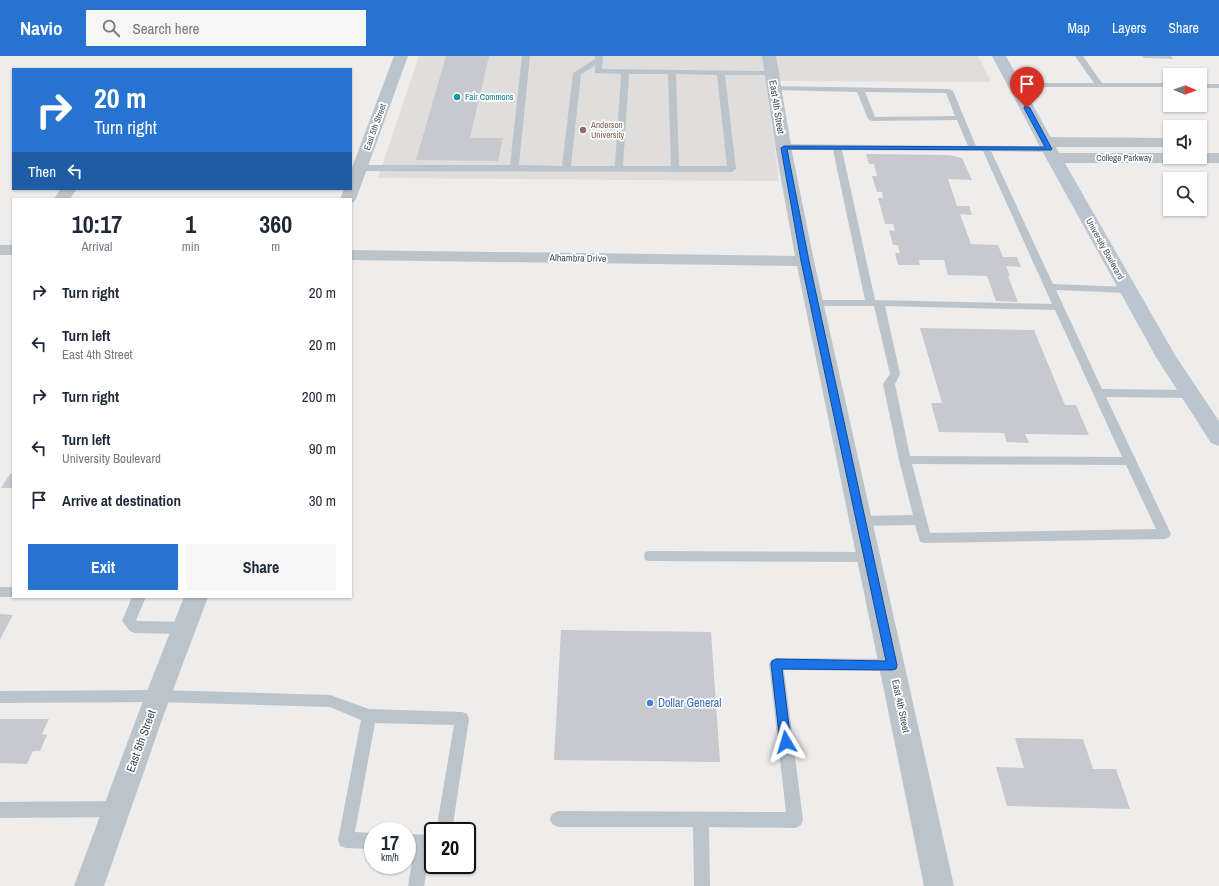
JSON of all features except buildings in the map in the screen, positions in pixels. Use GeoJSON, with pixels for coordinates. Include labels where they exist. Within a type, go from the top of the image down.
{"type":"FeatureCollection","features":[{"type":"Feature","properties":{"kind":"main road","name":"University Boulevard"},"geometry":{"type":"LineString","coordinates":[[999,56],[1166,357],[1219,438]]}},
{"type":"Feature","properties":{"kind":"street","name":"East 5th Street"},"geometry":{"type":"LineString","coordinates":[[352,189],[401,56]]}},
{"type":"Feature","properties":{"kind":"street","name":"East 4th Street"},"geometry":{"type":"LineString","coordinates":[[769,56],[805,261],[939,886]]}},
{"type":"Feature","properties":{"kind":"street","name":"College Parkway"},"geometry":{"type":"LineString","coordinates":[[1050,149],[1163,143]]}},
{"type":"Feature","properties":{"kind":"street","name":"College Parkway"},"geometry":{"type":"LineString","coordinates":[[1050,149],[1219,158]]}},
{"type":"Feature","properties":{"kind":"street"},"geometry":{"type":"LineString","coordinates":[[0,250],[12,250]]}},
{"type":"Feature","properties":{"kind":"street","name":"Alhambra Drive"},"geometry":{"type":"LineString","coordinates":[[352,255],[805,261]]}},
{"type":"Feature","properties":{"kind":"street","name":"East 5th Street"},"geometry":{"type":"LineString","coordinates":[[90,886],[158,696],[196,598]]}},
{"type":"Feature","properties":{"kind":"lane"},"geometry":{"type":"LineString","coordinates":[[514,168],[526,56]]}},
{"type":"Feature","properties":{"kind":"lane"},"geometry":{"type":"LineString","coordinates":[[1079,56],[1100,85]]}},
{"type":"Feature","properties":{"kind":"lane"},"geometry":{"type":"LineString","coordinates":[[566,168],[577,72],[599,58]]}},
{"type":"Feature","properties":{"kind":"lane"},"geometry":{"type":"LineString","coordinates":[[599,58],[598,71],[772,73]]}},
{"type":"Feature","properties":{"kind":"lane"},"geometry":{"type":"LineString","coordinates":[[620,168],[625,72]]}},
{"type":"Feature","properties":{"kind":"lane"},"geometry":{"type":"LineString","coordinates":[[672,72],[675,168]]}},
{"type":"Feature","properties":{"kind":"lane"},"geometry":{"type":"LineString","coordinates":[[360,168],[732,169],[721,73]]}},
{"type":"Feature","properties":{"kind":"lane"},"geometry":{"type":"LineString","coordinates":[[1015,85],[1163,86]]}},
{"type":"Feature","properties":{"kind":"lane"},"geometry":{"type":"LineString","coordinates":[[1207,86],[1219,86]]}},
{"type":"Feature","properties":{"kind":"lane"},"geometry":{"type":"LineString","coordinates":[[774,88],[949,91],[973,149]]}},
{"type":"Feature","properties":{"kind":"lane"},"geometry":{"type":"LineString","coordinates":[[860,90],[872,119],[960,118]]}},
{"type":"Feature","properties":{"kind":"lane"},"geometry":{"type":"LineString","coordinates":[[784,148],[1050,149]]}},
{"type":"Feature","properties":{"kind":"lane"},"geometry":{"type":"LineString","coordinates":[[837,148],[875,303],[895,374],[889,384],[905,460],[925,538],[1166,534],[1130,461],[986,149]]}},
{"type":"Feature","properties":{"kind":"lane"},"geometry":{"type":"LineString","coordinates":[[1050,288],[1128,290]]}},
{"type":"Feature","properties":{"kind":"lane"},"geometry":{"type":"LineString","coordinates":[[814,303],[1059,307]]}},
{"type":"Feature","properties":{"kind":"lane"},"geometry":{"type":"LineString","coordinates":[[1099,393],[1190,394]]}},
{"type":"Feature","properties":{"kind":"lane"},"geometry":{"type":"LineString","coordinates":[[905,460],[1130,461]]}},
{"type":"Feature","properties":{"kind":"lane"},"geometry":{"type":"LineString","coordinates":[[861,521],[920,520]]}},
{"type":"Feature","properties":{"kind":"lane"},"geometry":{"type":"LineString","coordinates":[[650,556],[868,557]]}},
{"type":"Feature","properties":{"kind":"lane"},"geometry":{"type":"LineString","coordinates":[[0,592],[12,592]]}},
{"type":"Feature","properties":{"kind":"lane"},"geometry":{"type":"LineString","coordinates":[[139,598],[129,620],[135,627],[184,628]]}},
{"type":"Feature","properties":{"kind":"lane"},"geometry":{"type":"LineString","coordinates":[[558,818],[795,820],[776,664],[892,665]]}},
{"type":"Feature","properties":{"kind":"lane"},"geometry":{"type":"LineString","coordinates":[[0,697],[158,696],[330,702],[369,716],[462,719],[445,822]]}},
{"type":"Feature","properties":{"kind":"lane"},"geometry":{"type":"LineString","coordinates":[[364,841],[346,840],[369,716]]}},
{"type":"Feature","properties":{"kind":"lane"},"geometry":{"type":"LineString","coordinates":[[0,810],[117,809]]}},
{"type":"Feature","properties":{"kind":"lane"},"geometry":{"type":"LineString","coordinates":[[701,819],[702,886]]}},
{"type":"Feature","properties":{"kind":"lane"},"geometry":{"type":"LineString","coordinates":[[416,886],[421,843]]}},
{"type":"Feature","properties":{"kind":"shaded area","name":"Anderson University"},"geometry":{"type":"Polygon","coordinates":[[[419,56],[978,56],[991,82],[766,81],[779,181],[378,178],[419,56]]]}},
{"type":"Feature","properties":{"kind":"place","name":"Fair Commons"},"geometry":{"type":"Point","coordinates":[457,97]}},
{"type":"Feature","properties":{"kind":"place","name":"Anderson University"},"geometry":{"type":"Point","coordinates":[583,130]}},
{"type":"Feature","properties":{"kind":"place","name":"Dollar General"},"geometry":{"type":"Point","coordinates":[650,703]}},
{"type":"Feature","properties":{"kind":"route"},"geometry":{"type":"LineString","coordinates":[[786,742],[776,664],[892,665],[805,261],[784,148],[1049,149],[1027,108]]}}]}
